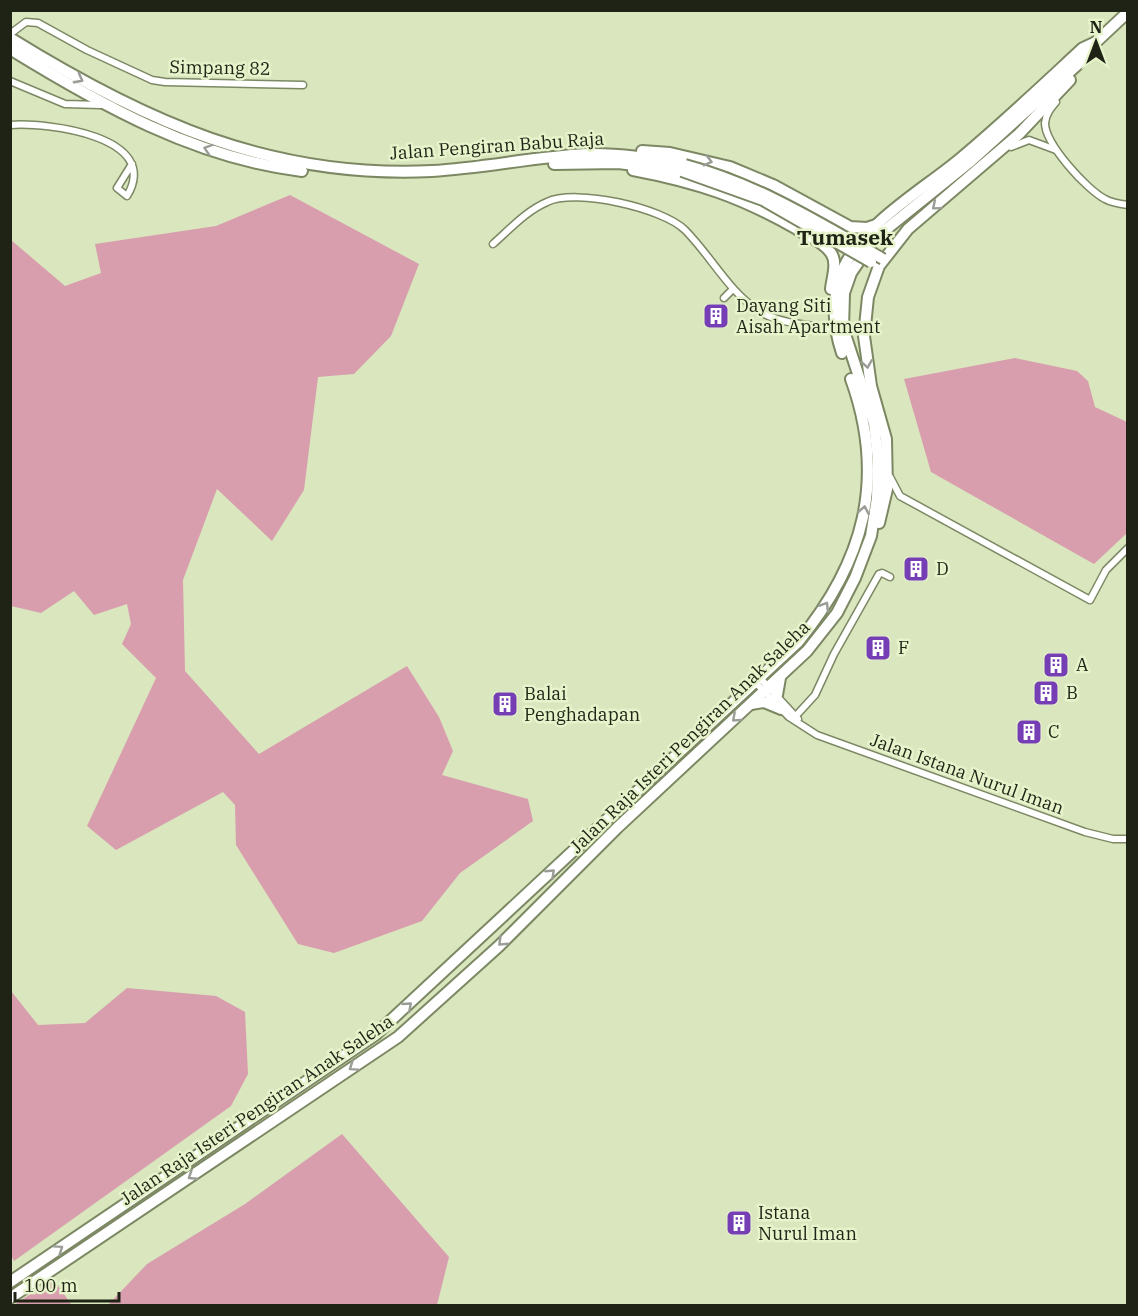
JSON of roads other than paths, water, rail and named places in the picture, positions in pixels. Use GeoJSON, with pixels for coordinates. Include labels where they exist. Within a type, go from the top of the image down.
{"type":"FeatureCollection","features":[{"type":"Feature","properties":{"kind":"main road","name":"Jalan Raja Isteri Pengiran Anak Saleha"},"geometry":{"type":"LineString","coordinates":[[10,1282],[375,1035],[807,651],[837,613],[864,555],[874,518],[878,460],[874,423],[843,328],[844,293],[851,273],[874,239],[970,161],[1086,56],[1096,42],[1128,12]]}},
{"type":"Feature","properties":{"kind":"main road","name":"Jalan Pengiran Babu Raja"},"geometry":{"type":"LineString","coordinates":[[10,36],[73,76],[161,119],[242,150],[321,168],[409,172],[631,156],[728,177],[772,196],[881,263]]}},
{"type":"Feature","properties":{"kind":"main road","name":"Jalan Raja Isteri Pengiran Anak Saleha"},"geometry":{"type":"LineString","coordinates":[[10,1298],[398,1037],[499,945],[617,828],[751,704],[766,687],[818,618],[847,566],[861,523],[868,477],[866,429],[834,329],[836,291],[846,263],[861,240],[878,224],[964,156],[1083,48],[1096,42]]}},
{"type":"Feature","properties":{"kind":"main road","name":"Jalan Pengiran Babu Raja"},"geometry":{"type":"LineString","coordinates":[[10,49],[110,108],[205,149],[268,167],[321,173],[431,176],[588,158]]}},
{"type":"Feature","properties":{"kind":"main road"},"geometry":{"type":"LineString","coordinates":[[864,555],[877,534],[885,499],[888,466],[886,440],[871,386],[864,336],[868,297],[881,263],[908,229],[1019,134],[1074,75],[1086,56]]}},
{"type":"Feature","properties":{"kind":"main road"},"geometry":{"type":"LineString","coordinates":[[588,158],[644,151],[702,158],[773,185],[833,218],[858,228],[878,224]]}},
{"type":"Feature","properties":{"kind":"main road"},"geometry":{"type":"LineString","coordinates":[[588,158],[717,190],[742,200],[815,240],[832,247],[839,247],[846,242],[848,237],[846,228],[833,218]]}},
{"type":"Feature","properties":{"kind":"main road"},"geometry":{"type":"LineString","coordinates":[[815,240],[831,252],[834,258],[831,297],[834,310]]}},
{"type":"Feature","properties":{"kind":"main road"},"geometry":{"type":"LineString","coordinates":[[751,704],[764,702],[781,709]]}},
{"type":"Feature","properties":{"kind":"street","name":"Simpang 82"},"geometry":{"type":"LineString","coordinates":[[10,36],[26,22],[38,23],[87,50],[152,80],[303,85]]}},
{"type":"Feature","properties":{"kind":"street"},"geometry":{"type":"LineString","coordinates":[[1074,75],[1046,116],[1046,128],[1057,150],[1095,193],[1106,200],[1128,205]]}},
{"type":"Feature","properties":{"kind":"street"},"geometry":{"type":"LineString","coordinates":[[10,81],[65,104],[98,104],[110,108]]}},
{"type":"Feature","properties":{"kind":"street"},"geometry":{"type":"LineString","coordinates":[[71,86],[78,98],[75,104]]}},
{"type":"Feature","properties":{"kind":"street"},"geometry":{"type":"LineString","coordinates":[[10,125],[45,124],[76,131],[118,149],[130,159],[132,164]]}},
{"type":"Feature","properties":{"kind":"street"},"geometry":{"type":"LineString","coordinates":[[980,168],[1023,141],[1036,141],[1057,150]]}},
{"type":"Feature","properties":{"kind":"street"},"geometry":{"type":"LineString","coordinates":[[493,244],[527,214],[546,202],[562,196],[601,200],[655,213],[684,229],[733,289],[759,311],[775,318],[834,329]]}},
{"type":"Feature","properties":{"kind":"street"},"geometry":{"type":"LineString","coordinates":[[724,298],[733,289]]}},
{"type":"Feature","properties":{"kind":"street"},"geometry":{"type":"LineString","coordinates":[[888,466],[893,487],[900,496]]}},
{"type":"Feature","properties":{"kind":"street"},"geometry":{"type":"LineString","coordinates":[[885,499],[890,495],[900,496],[1090,600],[1106,570],[1128,548]]}},
{"type":"Feature","properties":{"kind":"street"},"geometry":{"type":"LineString","coordinates":[[794,718],[815,695],[834,654],[877,577],[882,573],[890,577]]}},
{"type":"Feature","properties":{"kind":"street","name":"Jalan Istana Nurul Iman"},"geometry":{"type":"LineString","coordinates":[[766,687],[781,709],[794,718]]}},
{"type":"Feature","properties":{"kind":"street","name":"Jalan Istana Nurul Iman"},"geometry":{"type":"LineString","coordinates":[[766,687],[801,725],[817,735],[1085,832],[1113,839],[1128,839]]}},
{"type":"Feature","properties":{"kind":"place","name":"Dayang Siti Aisah Apartment"},"geometry":{"type":"Point","coordinates":[716,316]}},
{"type":"Feature","properties":{"kind":"place","name":"D"},"geometry":{"type":"Point","coordinates":[916,569]}},
{"type":"Feature","properties":{"kind":"place","name":"F"},"geometry":{"type":"Point","coordinates":[878,648]}},
{"type":"Feature","properties":{"kind":"place","name":"A"},"geometry":{"type":"Point","coordinates":[1056,665]}},
{"type":"Feature","properties":{"kind":"place","name":"B"},"geometry":{"type":"Point","coordinates":[1046,693]}},
{"type":"Feature","properties":{"kind":"place","name":"Balai Penghadapan"},"geometry":{"type":"Point","coordinates":[505,704]}},
{"type":"Feature","properties":{"kind":"place","name":"C"},"geometry":{"type":"Point","coordinates":[1029,732]}},
{"type":"Feature","properties":{"kind":"place","name":"Istana Nurul Iman"},"geometry":{"type":"Point","coordinates":[739,1223]}},
{"type":"Feature","properties":{"kind":"district","name":"Tumasek"},"geometry":{"type":"Point","coordinates":[845,238]}}]}
